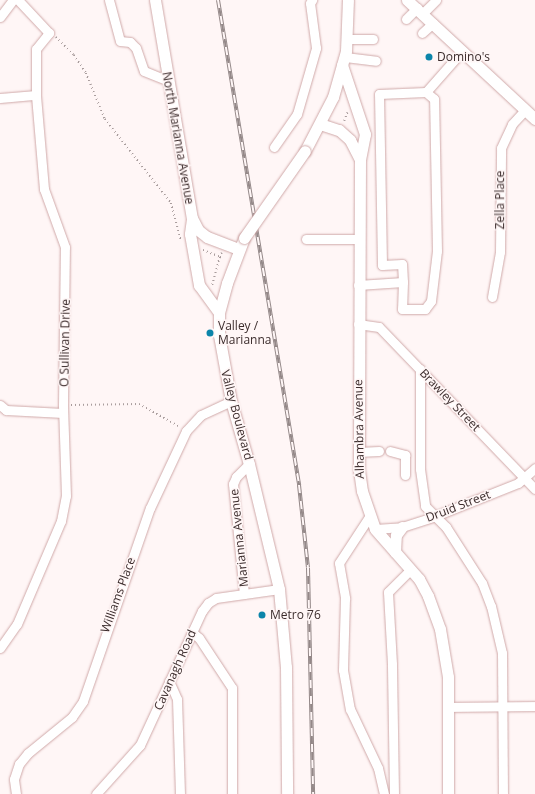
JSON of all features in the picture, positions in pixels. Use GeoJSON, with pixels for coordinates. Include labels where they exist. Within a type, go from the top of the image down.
{"type":"FeatureCollection","features":[{"type":"Feature","properties":{"kind":"main road","name":"North Marianna Avenue"},"geometry":{"type":"LineString","coordinates":[[155,0],[192,218],[198,230],[207,237],[239,249]]}},
{"type":"Feature","properties":{"kind":"main road","name":"Valley Boulevard"},"geometry":{"type":"LineString","coordinates":[[287,794],[286,667],[279,589],[249,464],[231,401],[220,342],[219,313],[239,249],[244,238],[305,151],[333,97],[344,61],[348,40],[348,0]]}},
{"type":"Feature","properties":{"kind":"main road"},"geometry":{"type":"LineString","coordinates":[[408,0],[535,119]]}},
{"type":"Feature","properties":{"kind":"main road","name":"Alhambra Avenue"},"geometry":{"type":"LineString","coordinates":[[344,61],[365,134],[360,160],[358,285],[358,452],[362,491],[369,517],[375,528],[410,570],[428,596],[440,629],[448,677],[448,794]]}},
{"type":"Feature","properties":{"kind":"main road"},"geometry":{"type":"LineString","coordinates":[[320,124],[339,130],[350,140],[360,160]]}},
{"type":"Feature","properties":{"kind":"main road"},"geometry":{"type":"LineString","coordinates":[[192,218],[190,234],[199,285],[219,313]]}},
{"type":"Feature","properties":{"kind":"main road"},"geometry":{"type":"LineString","coordinates":[[395,552],[396,535],[402,526]]}},
{"type":"Feature","properties":{"kind":"street"},"geometry":{"type":"LineString","coordinates":[[0,17],[13,0]]}},
{"type":"Feature","properties":{"kind":"street"},"geometry":{"type":"LineString","coordinates":[[18,0],[49,33]]}},
{"type":"Feature","properties":{"kind":"street"},"geometry":{"type":"LineString","coordinates":[[109,0],[120,41],[130,42],[136,48],[144,71],[169,81]]}},
{"type":"Feature","properties":{"kind":"street"},"geometry":{"type":"LineString","coordinates":[[274,147],[297,114],[316,48],[310,3],[312,0]]}},
{"type":"Feature","properties":{"kind":"street"},"geometry":{"type":"LineString","coordinates":[[406,19],[436,0]]}},
{"type":"Feature","properties":{"kind":"street"},"geometry":{"type":"LineString","coordinates":[[422,33],[433,23]]}},
{"type":"Feature","properties":{"kind":"street","name":"O Sullivan Drive"},"geometry":{"type":"LineString","coordinates":[[0,648],[17,624],[65,509],[63,409],[65,247],[44,189],[36,95],[36,49],[49,33]]}},
{"type":"Feature","properties":{"kind":"street"},"geometry":{"type":"LineString","coordinates":[[348,40],[374,39]]}},
{"type":"Feature","properties":{"kind":"street"},"geometry":{"type":"LineString","coordinates":[[426,92],[462,51]]}},
{"type":"Feature","properties":{"kind":"street"},"geometry":{"type":"LineString","coordinates":[[344,61],[376,61]]}},
{"type":"Feature","properties":{"kind":"street"},"geometry":{"type":"LineString","coordinates":[[426,92],[434,99],[437,251],[431,300],[425,310],[402,309],[403,282],[402,264],[382,265],[380,94],[426,92]]}},
{"type":"Feature","properties":{"kind":"street"},"geometry":{"type":"LineString","coordinates":[[0,98],[36,95]]}},
{"type":"Feature","properties":{"kind":"street","name":"Zella Place"},"geometry":{"type":"LineString","coordinates":[[492,297],[500,252],[501,148],[512,124],[525,110]]}},
{"type":"Feature","properties":{"kind":"street"},"geometry":{"type":"LineString","coordinates":[[306,239],[359,239]]}},
{"type":"Feature","properties":{"kind":"street"},"geometry":{"type":"LineString","coordinates":[[358,285],[403,282]]}},
{"type":"Feature","properties":{"kind":"street","name":"Brawley Street"},"geometry":{"type":"LineString","coordinates":[[358,324],[380,327],[535,489]]}},
{"type":"Feature","properties":{"kind":"street"},"geometry":{"type":"LineString","coordinates":[[420,369],[422,492],[425,506],[435,516],[471,562],[491,606],[502,653],[504,706],[503,794]]}},
{"type":"Feature","properties":{"kind":"street","name":"Williams Place"},"geometry":{"type":"LineString","coordinates":[[16,794],[14,779],[20,764],[28,753],[72,717],[83,701],[150,508],[186,431],[201,415],[231,401]]}},
{"type":"Feature","properties":{"kind":"street"},"geometry":{"type":"LineString","coordinates":[[0,405],[6,410],[63,409]]}},
{"type":"Feature","properties":{"kind":"street"},"geometry":{"type":"LineString","coordinates":[[358,452],[379,450]]}},
{"type":"Feature","properties":{"kind":"street"},"geometry":{"type":"LineString","coordinates":[[390,451],[405,455],[405,475]]}},
{"type":"Feature","properties":{"kind":"street","name":"Marianna Avenue"},"geometry":{"type":"LineString","coordinates":[[244,594],[233,484],[236,477],[249,464]]}},
{"type":"Feature","properties":{"kind":"street","name":"Druid Street"},"geometry":{"type":"LineString","coordinates":[[375,528],[402,526],[435,516],[526,478],[535,468]]}},
{"type":"Feature","properties":{"kind":"street"},"geometry":{"type":"LineString","coordinates":[[369,517],[339,563],[345,598],[343,670],[345,689],[350,709],[378,768],[384,794]]}},
{"type":"Feature","properties":{"kind":"street"},"geometry":{"type":"LineString","coordinates":[[394,794],[392,664],[388,592],[410,570]]}},
{"type":"Feature","properties":{"kind":"street","name":"Cavanagh Road"},"geometry":{"type":"LineString","coordinates":[[96,794],[140,746],[192,632],[208,603],[216,598],[279,589]]}},
{"type":"Feature","properties":{"kind":"street"},"geometry":{"type":"LineString","coordinates":[[192,632],[199,638],[232,688],[232,794]]}},
{"type":"Feature","properties":{"kind":"street"},"geometry":{"type":"LineString","coordinates":[[169,681],[177,699],[180,794]]}},
{"type":"Feature","properties":{"kind":"street"},"geometry":{"type":"LineString","coordinates":[[448,707],[535,706]]}},
{"type":"Feature","properties":{"kind":"path"},"geometry":{"type":"LineString","coordinates":[[49,33],[62,41],[74,55],[93,88],[105,119],[171,203],[183,243]]}},
{"type":"Feature","properties":{"kind":"path"},"geometry":{"type":"LineString","coordinates":[[197,248],[224,258]]}},
{"type":"Feature","properties":{"kind":"path"},"geometry":{"type":"LineString","coordinates":[[212,287],[222,253]]}},
{"type":"Feature","properties":{"kind":"path"},"geometry":{"type":"LineString","coordinates":[[63,409],[139,404],[186,431]]}},
{"type":"Feature","properties":{"kind":"railway"},"geometry":{"type":"LineString","coordinates":[[218,0],[299,485],[308,568],[313,794]]}},
{"type":"Feature","properties":{"kind":"place","name":"Domino's"},"geometry":{"type":"Point","coordinates":[429,57]}},
{"type":"Feature","properties":{"kind":"place","name":"Valley / Marianna"},"geometry":{"type":"Point","coordinates":[210,333]}},
{"type":"Feature","properties":{"kind":"place","name":"Metro 76"},"geometry":{"type":"Point","coordinates":[262,615]}}]}
